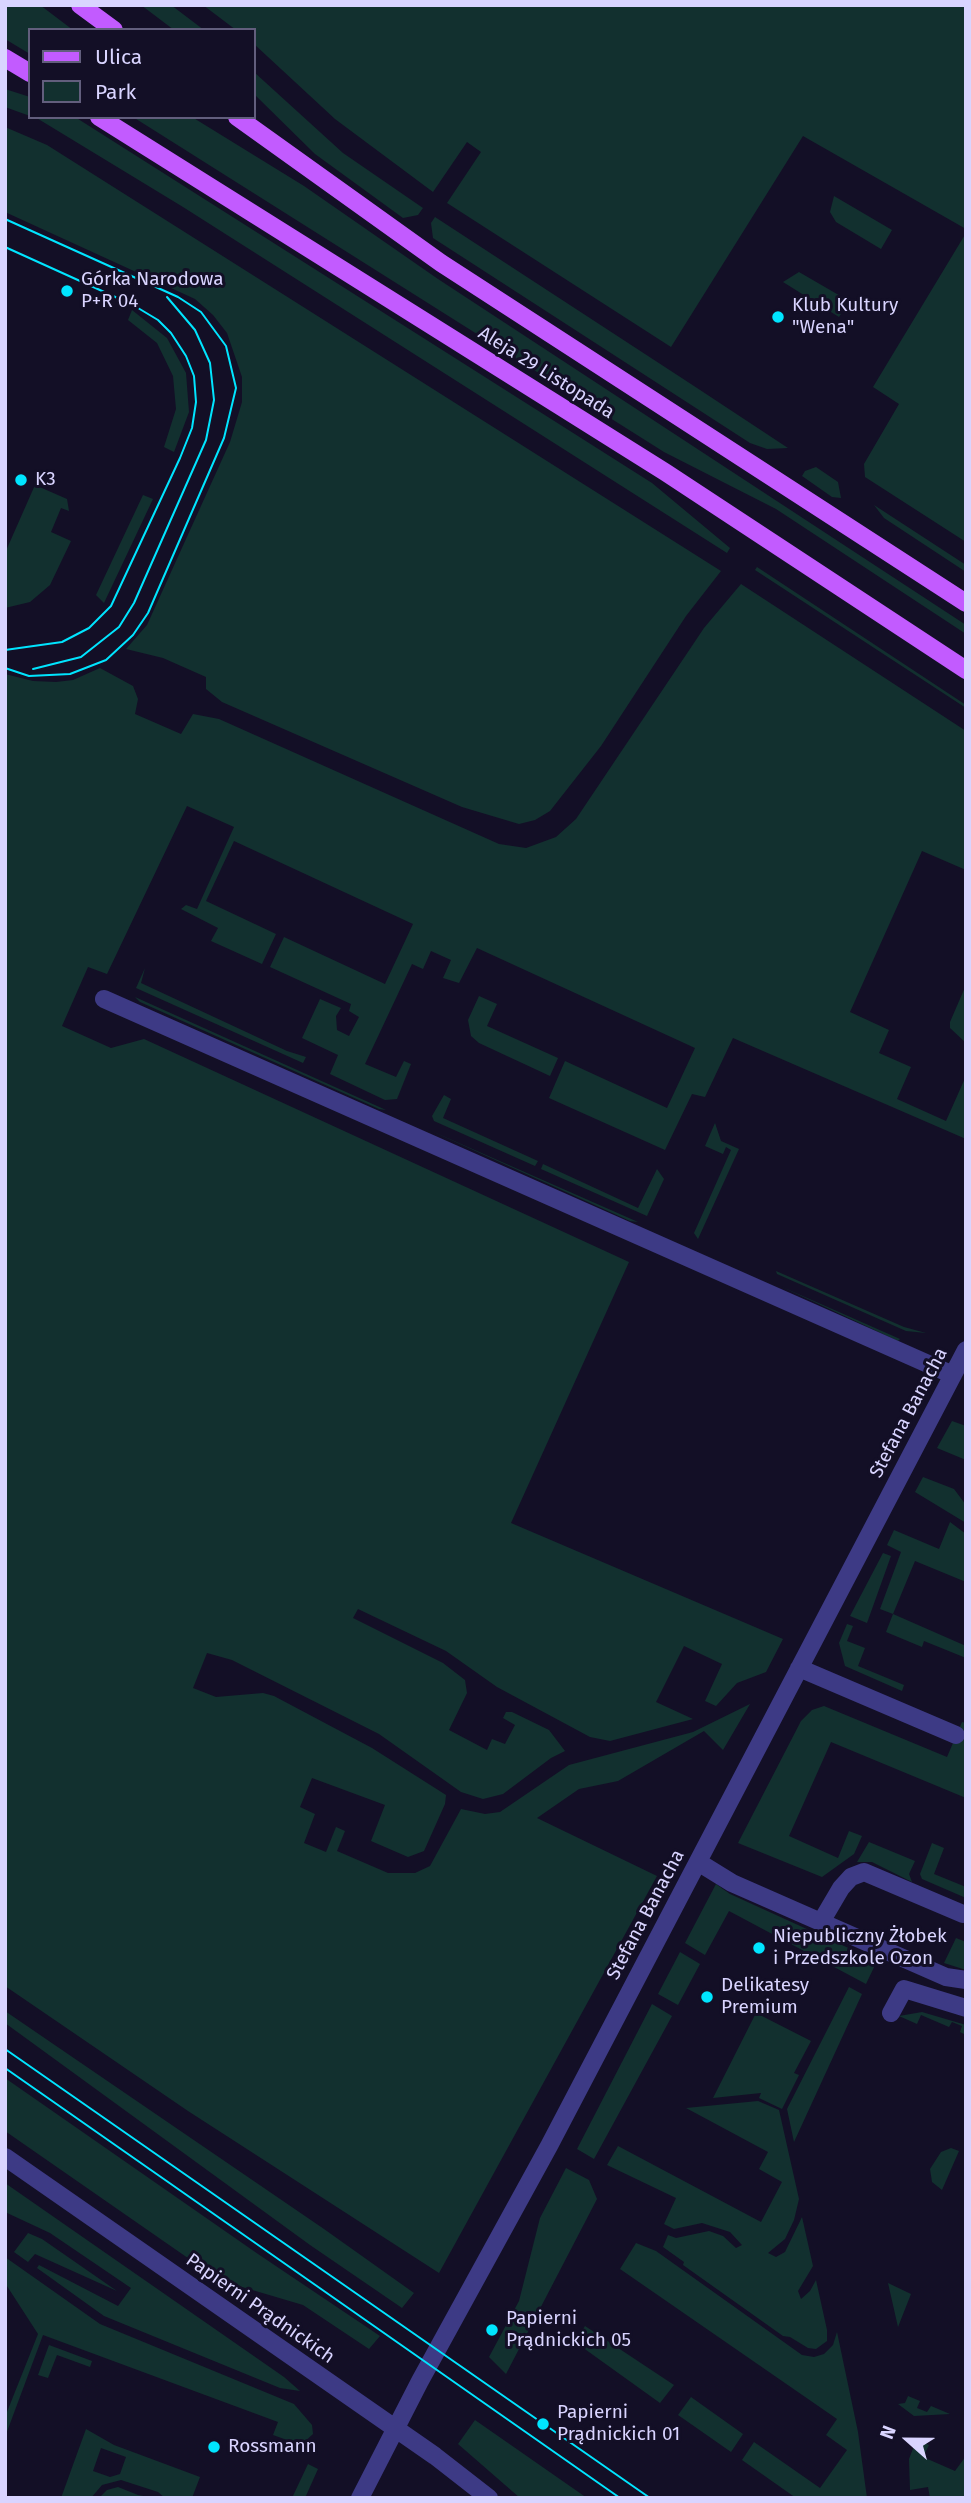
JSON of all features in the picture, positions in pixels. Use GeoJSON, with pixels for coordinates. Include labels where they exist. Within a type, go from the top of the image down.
{"type":"FeatureCollection","features":[{"type":"Feature","properties":{"kind":"main road"},"geometry":{"type":"LineString","coordinates":[[80,5],[111,28]]}},
{"type":"Feature","properties":{"kind":"main road"},"geometry":{"type":"LineString","coordinates":[[5,58],[28,73]]}},
{"type":"Feature","properties":{"kind":"main road","name":"Aleja 29 Listopada"},"geometry":{"type":"LineString","coordinates":[[102,119],[665,472],[966,670]]}},
{"type":"Feature","properties":{"kind":"main road","name":"Aleja 29 Listopada"},"geometry":{"type":"LineString","coordinates":[[240,119],[441,263],[966,603]]}},
{"type":"Feature","properties":{"kind":"street"},"geometry":{"type":"LineString","coordinates":[[104,999],[953,1375]]}},
{"type":"Feature","properties":{"kind":"street","name":"Stefana Banacha"},"geometry":{"type":"LineString","coordinates":[[360,2498],[395,2428],[556,2134],[966,1350]]}},
{"type":"Feature","properties":{"kind":"street"},"geometry":{"type":"LineString","coordinates":[[799,1668],[956,1735]]}},
{"type":"Feature","properties":{"kind":"street"},"geometry":{"type":"LineString","coordinates":[[698,1862],[732,1883],[946,1977],[966,1980]]}},
{"type":"Feature","properties":{"kind":"street"},"geometry":{"type":"LineString","coordinates":[[821,1922],[850,1877],[864,1872],[962,1914]]}},
{"type":"Feature","properties":{"kind":"street"},"geometry":{"type":"LineString","coordinates":[[891,2013],[904,1989],[966,2008]]}},
{"type":"Feature","properties":{"kind":"street","name":"Papierni Prądnickich"},"geometry":{"type":"LineString","coordinates":[[5,2157],[395,2428],[489,2498]]}},
{"type":"Feature","properties":{"kind":"green space"},"geometry":{"type":"Polygon","coordinates":[[[5,5],[40,5],[70,28],[28,28],[28,53],[5,39],[5,5]]]}},
{"type":"Feature","properties":{"kind":"green space"},"geometry":{"type":"Polygon","coordinates":[[[141,5],[171,5],[201,28],[171,28],[141,5]]]}},
{"type":"Feature","properties":{"kind":"green space"},"geometry":{"type":"Polygon","coordinates":[[[203,5],[966,5],[966,229],[803,136],[671,347],[447,203],[481,152],[467,142],[433,192],[335,119],[256,46],[256,28],[233,28],[203,5]]]}},
{"type":"Feature","properties":{"kind":"green space"},"geometry":{"type":"Polygon","coordinates":[[[256,74],[343,153],[423,208],[418,215],[403,218],[315,154],[256,96],[256,74]]]}},
{"type":"Feature","properties":{"kind":"green space"},"geometry":{"type":"Polygon","coordinates":[[[5,89],[28,96],[28,115],[5,107],[5,89]]]}},
{"type":"Feature","properties":{"kind":"green space"},"geometry":{"type":"Polygon","coordinates":[[[38,119],[78,119],[652,483],[730,548],[727,553],[183,207],[38,119]]]}},
{"type":"Feature","properties":{"kind":"green space"},"geometry":{"type":"Polygon","coordinates":[[[136,119],[195,119],[304,186],[438,279],[966,625],[966,634],[776,509],[664,452],[136,119]]]}},
{"type":"Feature","properties":{"kind":"green space"},"geometry":{"type":"Polygon","coordinates":[[[5,127],[47,145],[721,571],[686,616],[601,746],[550,811],[535,820],[519,824],[462,807],[222,702],[206,689],[206,677],[163,658],[126,649],[147,625],[230,442],[242,402],[242,377],[227,333],[213,315],[195,299],[5,212],[5,127]]]}},
{"type":"Feature","properties":{"kind":"green space"},"geometry":{"type":"Polygon","coordinates":[[[834,196],[892,230],[881,249],[836,222],[830,212],[834,196]]]}},
{"type":"Feature","properties":{"kind":"green space"},"geometry":{"type":"Polygon","coordinates":[[[435,217],[788,448],[767,449],[750,443],[433,238],[431,223],[435,217]]]}},
{"type":"Feature","properties":{"kind":"green space"},"geometry":{"type":"Polygon","coordinates":[[[966,233],[966,542],[865,477],[864,464],[899,404],[873,387],[966,233]]]}},
{"type":"Feature","properties":{"kind":"green space"},"geometry":{"type":"Polygon","coordinates":[[[799,272],[849,301],[839,317],[783,282],[799,272]]]}},
{"type":"Feature","properties":{"kind":"green space"},"geometry":{"type":"Polygon","coordinates":[[[132,310],[167,338],[186,373],[189,412],[174,452],[164,447],[176,409],[173,376],[157,343],[128,320],[132,310]]]}},
{"type":"Feature","properties":{"kind":"green space"},"geometry":{"type":"Polygon","coordinates":[[[816,467],[838,482],[841,498],[832,497],[802,476],[805,471],[816,467]]]}},
{"type":"Feature","properties":{"kind":"green space"},"geometry":{"type":"Polygon","coordinates":[[[35,485],[67,499],[69,511],[61,508],[51,532],[71,541],[50,585],[30,602],[5,608],[5,553],[35,485]]]}},
{"type":"Feature","properties":{"kind":"green space"},"geometry":{"type":"Polygon","coordinates":[[[143,495],[153,499],[104,603],[96,595],[143,495]]]}},
{"type":"Feature","properties":{"kind":"green space"},"geometry":{"type":"Polygon","coordinates":[[[874,505],[966,565],[966,572],[884,518],[874,505]]]}},
{"type":"Feature","properties":{"kind":"green space"},"geometry":{"type":"Polygon","coordinates":[[[757,567],[966,705],[966,708],[755,570],[757,567]]]}},
{"type":"Feature","properties":{"kind":"green space"},"geometry":{"type":"Polygon","coordinates":[[[741,584],[966,731],[966,870],[922,851],[850,1012],[889,1030],[879,1053],[911,1067],[897,1099],[946,1121],[966,1076],[966,1139],[733,1038],[705,1097],[692,1094],[665,1150],[549,1098],[565,1061],[667,1108],[695,1048],[477,948],[459,983],[443,978],[451,960],[431,951],[423,969],[412,964],[365,1064],[396,1077],[404,1061],[411,1064],[397,1099],[385,1100],[330,1074],[338,1055],[302,1038],[320,999],[341,1008],[336,1016],[337,1030],[349,1036],[359,1017],[349,1011],[351,1004],[270,967],[284,937],[385,984],[413,924],[234,841],[206,901],[276,934],[262,964],[211,941],[218,928],[181,909],[186,905],[197,909],[234,827],[187,806],[107,974],[88,967],[62,1026],[111,1048],[144,1039],[629,1262],[511,1523],[783,1639],[766,1672],[737,1683],[716,1706],[705,1701],[722,1664],[684,1646],[656,1702],[693,1719],[610,1741],[590,1737],[497,1687],[446,1651],[358,1609],[353,1618],[443,1663],[465,1680],[467,1693],[449,1730],[487,1750],[492,1739],[505,1744],[515,1725],[503,1718],[506,1712],[512,1712],[549,1730],[565,1751],[551,1758],[503,1794],[483,1799],[461,1792],[379,1734],[232,1660],[207,1653],[193,1688],[216,1697],[263,1693],[274,1696],[372,1748],[446,1795],[445,1804],[424,1851],[408,1857],[371,1841],[385,1805],[312,1778],[300,1807],[315,1814],[304,1843],[326,1852],[336,1827],[345,1831],[337,1851],[388,1873],[415,1873],[430,1866],[461,1809],[485,1814],[500,1812],[569,1765],[693,1732],[750,1704],[723,1750],[704,1731],[618,1781],[579,1789],[537,1818],[657,1876],[439,2273],[188,2111],[5,1986],[5,674],[33,681],[56,682],[73,680],[100,668],[133,686],[138,699],[135,714],[181,734],[193,714],[219,719],[499,844],[526,848],[556,837],[576,819],[704,628],[741,584]]]}},
{"type":"Feature","properties":{"kind":"green space"},"geometry":{"type":"Polygon","coordinates":[[[145,968],[141,983],[287,1051],[306,1057],[303,1063],[136,988],[145,968]]]}},
{"type":"Feature","properties":{"kind":"green space"},"geometry":{"type":"Polygon","coordinates":[[[966,985],[966,1043],[950,1028],[950,1022],[966,985]]]}},
{"type":"Feature","properties":{"kind":"green space"},"geometry":{"type":"Polygon","coordinates":[[[479,996],[497,1004],[487,1026],[558,1058],[550,1076],[479,1043],[471,1036],[468,1020],[479,996]]]}},
{"type":"Feature","properties":{"kind":"green space"},"geometry":{"type":"Polygon","coordinates":[[[135,997],[386,1110],[140,1002],[135,997]]]}},
{"type":"Feature","properties":{"kind":"green space"},"geometry":{"type":"Polygon","coordinates":[[[444,1095],[451,1099],[443,1118],[538,1161],[535,1166],[434,1121],[432,1116],[444,1095]]]}},
{"type":"Feature","properties":{"kind":"green space"},"geometry":{"type":"Polygon","coordinates":[[[715,1123],[721,1141],[739,1149],[698,1239],[694,1233],[731,1150],[726,1147],[723,1154],[705,1146],[715,1123]]]}},
{"type":"Feature","properties":{"kind":"green space"},"geometry":{"type":"Polygon","coordinates":[[[427,1129],[638,1222],[630,1221],[427,1129]]]}},
{"type":"Feature","properties":{"kind":"green space"},"geometry":{"type":"Polygon","coordinates":[[[543,1164],[638,1208],[657,1169],[664,1179],[647,1216],[541,1169],[543,1164]]]}},
{"type":"Feature","properties":{"kind":"green space"},"geometry":{"type":"Polygon","coordinates":[[[776,1271],[904,1327],[926,1333],[906,1331],[777,1274],[776,1271]]]}},
{"type":"Feature","properties":{"kind":"green space"},"geometry":{"type":"Polygon","coordinates":[[[780,1286],[900,1339],[898,1341],[780,1286]]]}},
{"type":"Feature","properties":{"kind":"green space"},"geometry":{"type":"Polygon","coordinates":[[[952,1421],[966,1426],[966,1460],[937,1448],[952,1421]]]}},
{"type":"Feature","properties":{"kind":"green space"},"geometry":{"type":"Polygon","coordinates":[[[923,1477],[954,1489],[966,1505],[966,1523],[915,1492],[923,1477]]]}},
{"type":"Feature","properties":{"kind":"green space"},"geometry":{"type":"Polygon","coordinates":[[[950,1522],[966,1534],[966,1582],[915,1561],[893,1614],[880,1609],[901,1552],[887,1545],[894,1530],[939,1549],[950,1522]]]}},
{"type":"Feature","properties":{"kind":"green space"},"geometry":{"type":"Polygon","coordinates":[[[883,1553],[891,1556],[867,1623],[850,1616],[883,1553]]]}},
{"type":"Feature","properties":{"kind":"green space"},"geometry":{"type":"Polygon","coordinates":[[[893,1614],[966,1646],[966,1658],[924,1641],[922,1647],[886,1632],[893,1614]]]}},
{"type":"Feature","properties":{"kind":"green space"},"geometry":{"type":"Polygon","coordinates":[[[847,1624],[853,1626],[847,1641],[865,1648],[858,1666],[904,1685],[902,1691],[845,1666],[839,1643],[847,1624]]]}},
{"type":"Feature","properties":{"kind":"green space"},"geometry":{"type":"Polygon","coordinates":[[[824,1706],[947,1757],[962,1722],[966,1723],[966,1798],[831,1742],[789,1836],[838,1858],[849,1831],[862,1836],[854,1854],[822,1877],[738,1843],[801,1721],[812,1710],[824,1706]]]}},
{"type":"Feature","properties":{"kind":"green space"},"geometry":{"type":"Polygon","coordinates":[[[869,1842],[915,1861],[909,1874],[912,1882],[872,1862],[857,1862],[869,1842]]]}},
{"type":"Feature","properties":{"kind":"green space"},"geometry":{"type":"Polygon","coordinates":[[[932,1843],[944,1848],[934,1874],[966,1887],[966,1898],[922,1879],[920,1874],[932,1843]]]}},
{"type":"Feature","properties":{"kind":"green space"},"geometry":{"type":"Polygon","coordinates":[[[716,1884],[730,1894],[877,1961],[866,1984],[729,1911],[705,1955],[685,1943],[716,1884]]]}},
{"type":"Feature","properties":{"kind":"green space"},"geometry":{"type":"Polygon","coordinates":[[[956,1938],[966,1942],[966,1970],[944,1963],[956,1938]]]}},
{"type":"Feature","properties":{"kind":"green space"},"geometry":{"type":"Polygon","coordinates":[[[680,1952],[700,1964],[678,2005],[658,1994],[680,1952]]]}},
{"type":"Feature","properties":{"kind":"green space"},"geometry":{"type":"Polygon","coordinates":[[[849,1987],[862,1994],[794,2142],[787,2109],[849,1987]]]}},
{"type":"Feature","properties":{"kind":"green space"},"geometry":{"type":"Polygon","coordinates":[[[652,2004],[672,2016],[594,2159],[577,2149],[652,2004]]]}},
{"type":"Feature","properties":{"kind":"green space"},"geometry":{"type":"Polygon","coordinates":[[[5,2011],[414,2293],[402,2308],[310,2245],[5,2023],[5,2011]]]}},
{"type":"Feature","properties":{"kind":"green space"},"geometry":{"type":"Polygon","coordinates":[[[922,2012],[966,2025],[966,2035],[960,2032],[962,2026],[952,2022],[949,2027],[921,2015],[917,2024],[899,2016],[922,2012]]]}},
{"type":"Feature","properties":{"kind":"green space"},"geometry":{"type":"Polygon","coordinates":[[[756,2013],[811,2041],[794,2073],[799,2075],[782,2109],[759,2098],[761,2093],[713,2098],[756,2013]]]}},
{"type":"Feature","properties":{"kind":"green space"},"geometry":{"type":"Polygon","coordinates":[[[5,2078],[380,2336],[369,2349],[303,2305],[232,2284],[208,2272],[5,2131],[5,2078]]]}},
{"type":"Feature","properties":{"kind":"green space"},"geometry":{"type":"Polygon","coordinates":[[[758,2101],[779,2110],[799,2199],[794,2220],[785,2239],[768,2253],[776,2257],[785,2252],[802,2217],[813,2266],[798,2291],[801,2299],[810,2291],[816,2280],[827,2330],[827,2341],[816,2349],[783,2336],[683,2265],[684,2262],[663,2247],[668,2235],[676,2238],[709,2231],[723,2236],[736,2248],[742,2245],[730,2232],[702,2223],[674,2229],[664,2224],[676,2198],[607,2165],[618,2146],[761,2222],[782,2182],[759,2169],[768,2152],[686,2108],[758,2101]]]}},
{"type":"Feature","properties":{"kind":"green space"},"geometry":{"type":"Polygon","coordinates":[[[951,2148],[959,2151],[942,2190],[932,2182],[930,2169],[941,2152],[951,2148]]]}},
{"type":"Feature","properties":{"kind":"green space"},"geometry":{"type":"Polygon","coordinates":[[[566,2168],[589,2180],[597,2199],[506,2374],[489,2357],[519,2301],[540,2218],[566,2168]]]}},
{"type":"Feature","properties":{"kind":"green space"},"geometry":{"type":"Polygon","coordinates":[[[5,2183],[284,2377],[300,2391],[280,2388],[104,2316],[37,2268],[39,2265],[118,2306],[131,2288],[50,2233],[5,2212],[5,2183]]]}},
{"type":"Feature","properties":{"kind":"green space"},"geometry":{"type":"Polygon","coordinates":[[[28,2233],[42,2239],[117,2291],[35,2254],[28,2262],[14,2252],[28,2233]]]}},
{"type":"Feature","properties":{"kind":"green space"},"geometry":{"type":"Polygon","coordinates":[[[636,2243],[656,2251],[802,2355],[814,2357],[824,2354],[833,2345],[837,2332],[858,2432],[867,2498],[796,2498],[742,2460],[754,2442],[820,2488],[847,2450],[826,2435],[837,2419],[620,2269],[636,2243]]]}},
{"type":"Feature","properties":{"kind":"green space"},"geometry":{"type":"Polygon","coordinates":[[[5,2257],[100,2324],[294,2404],[312,2425],[313,2434],[301,2445],[273,2435],[278,2422],[43,2335],[5,2437],[5,2417],[38,2334],[5,2283],[5,2257]]]}},
{"type":"Feature","properties":{"kind":"green space"},"geometry":{"type":"Polygon","coordinates":[[[888,2283],[911,2294],[898,2327],[888,2283]]]}},
{"type":"Feature","properties":{"kind":"green space"},"geometry":{"type":"Polygon","coordinates":[[[585,2326],[674,2385],[660,2403],[575,2342],[585,2326]]]}},
{"type":"Feature","properties":{"kind":"green space"},"geometry":{"type":"Polygon","coordinates":[[[49,2345],[92,2361],[90,2367],[57,2355],[48,2378],[38,2375],[49,2345]]]}},
{"type":"Feature","properties":{"kind":"green space"},"geometry":{"type":"Polygon","coordinates":[[[908,2396],[920,2401],[917,2408],[927,2412],[931,2406],[950,2414],[914,2416],[898,2404],[905,2403],[908,2396]]]}},
{"type":"Feature","properties":{"kind":"green space"},"geometry":{"type":"Polygon","coordinates":[[[691,2397],[743,2434],[731,2452],[678,2415],[691,2397]]]}},
{"type":"Feature","properties":{"kind":"green space"},"geometry":{"type":"Polygon","coordinates":[[[475,2420],[587,2498],[520,2498],[458,2444],[475,2420]]]}},
{"type":"Feature","properties":{"kind":"green space"},"geometry":{"type":"Polygon","coordinates":[[[86,2429],[114,2445],[200,2477],[192,2498],[165,2498],[158,2492],[121,2480],[102,2485],[91,2498],[61,2498],[86,2429]],[[101,2448],[93,2471],[110,2477],[120,2474],[126,2457],[101,2448]]]}},
{"type":"Feature","properties":{"kind":"green space"},"geometry":{"type":"Polygon","coordinates":[[[923,2442],[929,2445],[923,2457],[955,2471],[966,2456],[966,2498],[930,2498],[928,2487],[910,2490],[909,2459],[914,2446],[923,2442]]]}},
{"type":"Feature","properties":{"kind":"green space"},"geometry":{"type":"Polygon","coordinates":[[[308,2464],[318,2469],[305,2498],[292,2498],[308,2464]]]}},
{"type":"Feature","properties":{"kind":"green space"},"geometry":{"type":"Polygon","coordinates":[[[118,2487],[155,2498],[99,2498],[107,2490],[118,2487]]]}},
{"type":"Feature","properties":{"kind":"tram line"},"geometry":{"type":"LineString","coordinates":[[5,219],[178,297],[201,312],[226,346],[236,388],[224,438],[148,613],[133,635],[106,660],[70,674],[29,676],[5,668]]}},
{"type":"Feature","properties":{"kind":"tram line"},"geometry":{"type":"LineString","coordinates":[[5,247],[133,305],[158,320],[171,333],[186,356],[194,376],[196,402],[192,428],[180,458],[111,606],[89,628],[62,642],[5,650]]}},
{"type":"Feature","properties":{"kind":"tram line"},"geometry":{"type":"LineString","coordinates":[[33,669],[81,657],[119,627],[134,603],[206,440],[214,400],[210,363],[195,330],[167,297]]}},
{"type":"Feature","properties":{"kind":"tram line"},"geometry":{"type":"LineString","coordinates":[[5,2049],[650,2498]]}},
{"type":"Feature","properties":{"kind":"tram line"},"geometry":{"type":"LineString","coordinates":[[5,2068],[620,2498]]}},
{"type":"Feature","properties":{"kind":"place","name":"Górka Narodowa P+R 04"},"geometry":{"type":"Point","coordinates":[67,291]}},
{"type":"Feature","properties":{"kind":"place","name":"Klub Kultury \"Wena\""},"geometry":{"type":"Point","coordinates":[778,317]}},
{"type":"Feature","properties":{"kind":"place","name":"K3"},"geometry":{"type":"Point","coordinates":[21,480]}},
{"type":"Feature","properties":{"kind":"place","name":"Niepubliczny Żłobek i Przedszkole Ozon"},"geometry":{"type":"Point","coordinates":[759,1948]}},
{"type":"Feature","properties":{"kind":"place","name":"Delikatesy Premium"},"geometry":{"type":"Point","coordinates":[707,1997]}},
{"type":"Feature","properties":{"kind":"place","name":"Papierni Prądnickich 05"},"geometry":{"type":"Point","coordinates":[492,2330]}},
{"type":"Feature","properties":{"kind":"place","name":"Papierni Prądnickich 01"},"geometry":{"type":"Point","coordinates":[543,2424]}},
{"type":"Feature","properties":{"kind":"place","name":"Rossmann"},"geometry":{"type":"Point","coordinates":[214,2447]}}]}
